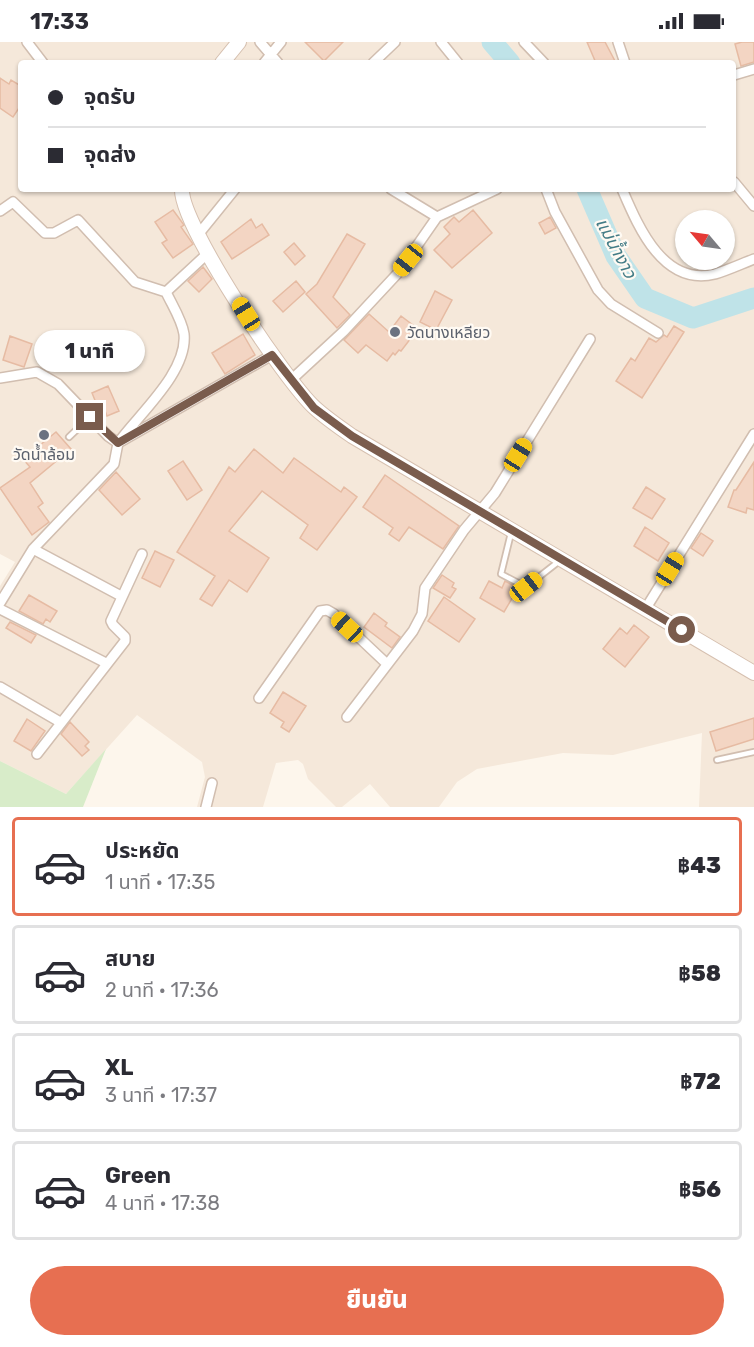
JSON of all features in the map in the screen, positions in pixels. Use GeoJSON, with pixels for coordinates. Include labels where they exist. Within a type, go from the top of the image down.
{"type":"FeatureCollection","features":[{"type":"Feature","properties":{"kind":"main road"},"geometry":{"type":"LineString","coordinates":[[224,60],[239,42]]}},
{"type":"Feature","properties":{"kind":"main road"},"geometry":{"type":"LineString","coordinates":[[180,192],[197,236],[207,254],[272,355],[314,408],[352,436],[754,673]]}},
{"type":"Feature","properties":{"kind":"street"},"geometry":{"type":"LineString","coordinates":[[27,42],[41,60]]}},
{"type":"Feature","properties":{"kind":"street"},"geometry":{"type":"LineString","coordinates":[[260,42],[276,60]]}},
{"type":"Feature","properties":{"kind":"street"},"geometry":{"type":"LineString","coordinates":[[266,60],[281,42]]}},
{"type":"Feature","properties":{"kind":"street"},"geometry":{"type":"LineString","coordinates":[[376,60],[395,42]]}},
{"type":"Feature","properties":{"kind":"street"},"geometry":{"type":"LineString","coordinates":[[441,42],[456,60]]}},
{"type":"Feature","properties":{"kind":"street"},"geometry":{"type":"LineString","coordinates":[[524,42],[541,60]]}},
{"type":"Feature","properties":{"kind":"street"},"geometry":{"type":"LineString","coordinates":[[618,42],[624,60]]}},
{"type":"Feature","properties":{"kind":"street"},"geometry":{"type":"LineString","coordinates":[[736,74],[754,69]]}},
{"type":"Feature","properties":{"kind":"street"},"geometry":{"type":"LineString","coordinates":[[736,184],[754,206]]}},
{"type":"Feature","properties":{"kind":"street"},"geometry":{"type":"LineString","coordinates":[[197,236],[233,192]]}},
{"type":"Feature","properties":{"kind":"street"},"geometry":{"type":"LineString","coordinates":[[396,192],[437,217]]}},
{"type":"Feature","properties":{"kind":"street"},"geometry":{"type":"LineString","coordinates":[[291,380],[344,331],[398,273],[437,217],[491,192]]}},
{"type":"Feature","properties":{"kind":"street"},"geometry":{"type":"LineString","coordinates":[[547,192],[555,212],[598,290],[611,304],[658,333]]}},
{"type":"Feature","properties":{"kind":"street"},"geometry":{"type":"LineString","coordinates":[[624,192],[649,242],[664,261],[681,271],[695,275],[714,274],[754,259]]}},
{"type":"Feature","properties":{"kind":"street"},"geometry":{"type":"LineString","coordinates":[[0,210],[13,202],[45,233],[54,233],[78,220],[135,282],[166,292],[184,334],[183,350],[179,362],[154,400],[132,423],[118,443],[114,464],[33,549],[0,603]]}},
{"type":"Feature","properties":{"kind":"street"},"geometry":{"type":"LineString","coordinates":[[166,292],[207,254]]}},
{"type":"Feature","properties":{"kind":"street"},"geometry":{"type":"LineString","coordinates":[[347,717],[413,631],[422,614],[425,588],[480,510],[495,493],[590,339]]}},
{"type":"Feature","properties":{"kind":"street"},"geometry":{"type":"LineString","coordinates":[[118,443],[272,355]]}},
{"type":"Feature","properties":{"kind":"street"},"geometry":{"type":"LineString","coordinates":[[0,378],[37,372],[58,384],[118,443]]}},
{"type":"Feature","properties":{"kind":"street"},"geometry":{"type":"LineString","coordinates":[[646,608],[754,434]]}},
{"type":"Feature","properties":{"kind":"street"},"geometry":{"type":"LineString","coordinates":[[33,549],[121,596]]}},
{"type":"Feature","properties":{"kind":"street"},"geometry":{"type":"LineString","coordinates":[[37,754],[126,639],[111,621],[142,554]]}},
{"type":"Feature","properties":{"kind":"street"},"geometry":{"type":"LineString","coordinates":[[0,609],[106,663]]}},
{"type":"Feature","properties":{"kind":"street"},"geometry":{"type":"LineString","coordinates":[[259,698],[320,611],[327,610],[334,614],[387,664]]}},
{"type":"Feature","properties":{"kind":"street"},"geometry":{"type":"LineString","coordinates":[[0,687],[60,722]]}},
{"type":"Feature","properties":{"kind":"street"},"geometry":{"type":"LineString","coordinates":[[206,807],[212,783]]}},
{"type":"Feature","properties":{"kind":"lane"},"geometry":{"type":"LineString","coordinates":[[69,437],[90,417]]}},
{"type":"Feature","properties":{"kind":"lane"},"geometry":{"type":"LineString","coordinates":[[512,531],[501,574],[526,587],[561,559]]}},
{"type":"Feature","properties":{"kind":"lane"},"geometry":{"type":"LineString","coordinates":[[717,760],[754,752]]}},
{"type":"Feature","properties":{"kind":"shaded area"},"geometry":{"type":"Polygon","coordinates":[[[0,42],[754,42],[754,807],[699,807],[702,733],[613,755],[563,753],[477,769],[457,782],[439,807],[390,807],[370,784],[342,807],[336,807],[308,779],[303,764],[298,760],[276,763],[263,807],[197,807],[205,777],[202,762],[137,715],[66,794],[0,761],[0,586],[15,562],[0,554],[0,42]]]}},
{"type":"Feature","properties":{"kind":"green space"},"geometry":{"type":"Polygon","coordinates":[[[106,749],[83,807],[0,807],[0,761],[66,794],[106,749]]]}},
{"type":"Feature","properties":{"kind":"building"},"geometry":{"type":"Polygon","coordinates":[[[305,42],[343,42],[325,60],[305,42]]]}},
{"type":"Feature","properties":{"kind":"building"},"geometry":{"type":"Polygon","coordinates":[[[587,42],[605,42],[614,60],[595,60],[587,42]]]}},
{"type":"Feature","properties":{"kind":"building"},"geometry":{"type":"Polygon","coordinates":[[[754,42],[754,62],[741,66],[735,44],[754,42]]]}},
{"type":"Feature","properties":{"kind":"building"},"geometry":{"type":"Polygon","coordinates":[[[0,78],[9,84],[11,80],[18,84],[18,110],[13,117],[0,108],[0,78]]]}},
{"type":"Feature","properties":{"kind":"building"},"geometry":{"type":"Polygon","coordinates":[[[173,210],[184,225],[181,227],[193,244],[173,258],[162,243],[167,240],[155,222],[173,210]]]}},
{"type":"Feature","properties":{"kind":"building"},"geometry":{"type":"Polygon","coordinates":[[[473,210],[492,233],[452,268],[434,250],[450,234],[444,227],[454,217],[459,222],[473,210]]]}},
{"type":"Feature","properties":{"kind":"building"},"geometry":{"type":"Polygon","coordinates":[[[550,217],[556,228],[545,234],[539,223],[550,217]]]}},
{"type":"Feature","properties":{"kind":"building"},"geometry":{"type":"Polygon","coordinates":[[[251,219],[256,228],[262,224],[269,235],[232,259],[221,242],[251,219]]]}},
{"type":"Feature","properties":{"kind":"building"},"geometry":{"type":"Polygon","coordinates":[[[347,234],[365,244],[333,297],[350,315],[337,328],[306,294],[317,284],[347,234]]]}},
{"type":"Feature","properties":{"kind":"building"},"geometry":{"type":"Polygon","coordinates":[[[294,243],[305,256],[295,265],[284,252],[294,243]]]}},
{"type":"Feature","properties":{"kind":"building"},"geometry":{"type":"Polygon","coordinates":[[[203,267],[212,279],[199,292],[188,281],[203,267]]]}},
{"type":"Feature","properties":{"kind":"building"},"geometry":{"type":"Polygon","coordinates":[[[296,281],[305,292],[283,312],[273,301],[296,281]]]}},
{"type":"Feature","properties":{"kind":"building"},"geometry":{"type":"Polygon","coordinates":[[[435,291],[452,300],[436,330],[420,322],[435,291]]]}},
{"type":"Feature","properties":{"kind":"building"},"geometry":{"type":"Polygon","coordinates":[[[369,314],[389,332],[401,316],[418,329],[401,351],[399,350],[395,355],[393,353],[387,361],[366,345],[358,353],[344,340],[369,314]]]}},
{"type":"Feature","properties":{"kind":"building"},"geometry":{"type":"Polygon","coordinates":[[[674,326],[684,332],[642,398],[616,381],[631,358],[635,361],[649,338],[656,342],[664,335],[667,337],[674,326]]]}},
{"type":"Feature","properties":{"kind":"building"},"geometry":{"type":"Polygon","coordinates":[[[243,334],[255,355],[225,374],[212,353],[243,334]]]}},
{"type":"Feature","properties":{"kind":"building"},"geometry":{"type":"Polygon","coordinates":[[[10,336],[32,344],[24,367],[3,360],[10,336]]]}},
{"type":"Feature","properties":{"kind":"building"},"geometry":{"type":"Polygon","coordinates":[[[108,386],[119,411],[107,416],[104,408],[99,410],[92,393],[108,386]]]}},
{"type":"Feature","properties":{"kind":"building"},"geometry":{"type":"Polygon","coordinates":[[[56,432],[71,449],[30,483],[43,503],[38,507],[49,522],[32,535],[0,488],[30,467],[23,459],[56,432]]]}},
{"type":"Feature","properties":{"kind":"building"},"geometry":{"type":"Polygon","coordinates":[[[254,449],[283,473],[294,458],[341,492],[344,487],[357,497],[317,550],[300,538],[308,525],[262,491],[229,531],[269,558],[247,592],[229,580],[212,606],[200,599],[215,576],[177,552],[229,467],[235,472],[254,449]]]}},
{"type":"Feature","properties":{"kind":"building"},"geometry":{"type":"Polygon","coordinates":[[[183,461],[202,490],[187,500],[168,471],[183,461]]]}},
{"type":"Feature","properties":{"kind":"building"},"geometry":{"type":"Polygon","coordinates":[[[754,462],[754,510],[747,508],[746,513],[728,507],[734,490],[754,462]]]}},
{"type":"Feature","properties":{"kind":"building"},"geometry":{"type":"Polygon","coordinates":[[[116,472],[140,499],[122,515],[99,490],[116,472]]]}},
{"type":"Feature","properties":{"kind":"building"},"geometry":{"type":"Polygon","coordinates":[[[385,475],[459,526],[443,549],[409,527],[399,541],[389,534],[393,528],[363,507],[385,475]]]}},
{"type":"Feature","properties":{"kind":"building"},"geometry":{"type":"Polygon","coordinates":[[[646,487],[665,499],[652,519],[633,508],[646,487]]]}},
{"type":"Feature","properties":{"kind":"building"},"geometry":{"type":"Polygon","coordinates":[[[645,527],[669,543],[658,561],[634,546],[645,527]]]}},
{"type":"Feature","properties":{"kind":"building"},"geometry":{"type":"Polygon","coordinates":[[[701,533],[713,541],[703,556],[691,548],[701,533]]]}},
{"type":"Feature","properties":{"kind":"building"},"geometry":{"type":"Polygon","coordinates":[[[155,551],[174,560],[160,587],[142,578],[155,551]]]}},
{"type":"Feature","properties":{"kind":"building"},"geometry":{"type":"Polygon","coordinates":[[[442,575],[454,583],[452,587],[456,589],[450,598],[433,588],[442,575]]]}},
{"type":"Feature","properties":{"kind":"building"},"geometry":{"type":"Polygon","coordinates":[[[489,581],[502,588],[505,581],[518,588],[504,612],[480,598],[489,581]]]}},
{"type":"Feature","properties":{"kind":"building"},"geometry":{"type":"Polygon","coordinates":[[[29,595],[57,611],[50,622],[46,619],[43,624],[19,611],[29,595]]]}},
{"type":"Feature","properties":{"kind":"building"},"geometry":{"type":"Polygon","coordinates":[[[444,597],[475,619],[459,642],[428,621],[444,597]]]}},
{"type":"Feature","properties":{"kind":"building"},"geometry":{"type":"Polygon","coordinates":[[[374,613],[387,623],[385,626],[400,637],[392,648],[364,627],[374,613]]]}},
{"type":"Feature","properties":{"kind":"building"},"geometry":{"type":"Polygon","coordinates":[[[10,622],[36,635],[31,643],[6,628],[10,622]]]}},
{"type":"Feature","properties":{"kind":"building"},"geometry":{"type":"Polygon","coordinates":[[[634,625],[649,637],[625,667],[603,649],[620,628],[627,634],[634,625]]]}},
{"type":"Feature","properties":{"kind":"building"},"geometry":{"type":"Polygon","coordinates":[[[283,692],[306,706],[289,732],[281,727],[284,722],[270,713],[283,692]]]}},
{"type":"Feature","properties":{"kind":"building"},"geometry":{"type":"Polygon","coordinates":[[[754,718],[754,739],[716,751],[710,732],[754,718]]]}},
{"type":"Feature","properties":{"kind":"building"},"geometry":{"type":"Polygon","coordinates":[[[27,719],[45,731],[31,751],[14,741],[27,719]]]}},
{"type":"Feature","properties":{"kind":"building"},"geometry":{"type":"Polygon","coordinates":[[[70,722],[89,742],[85,746],[89,750],[82,756],[61,734],[70,722]]]}},
{"type":"Feature","properties":{"kind":"waterway","name":"แม่น้ำงาว"},"geometry":{"type":"LineString","coordinates":[[492,42],[507,60]]}},
{"type":"Feature","properties":{"kind":"waterway","name":"แม่น้ำงาว"},"geometry":{"type":"LineString","coordinates":[[588,192],[616,256],[645,298],[693,318],[754,298]]}},
{"type":"Feature","properties":{"kind":"place","name":"วัดนางเหลียว"},"geometry":{"type":"Point","coordinates":[395,332]}},
{"type":"Feature","properties":{"kind":"place","name":"วัดน้ำล้อม"},"geometry":{"type":"Point","coordinates":[44,435]}},
{"type":"Feature","properties":{"kind":"route"},"geometry":{"type":"LineString","coordinates":[[90,417],[118,443],[272,355],[314,408],[352,436],[682,630]]}}]}
